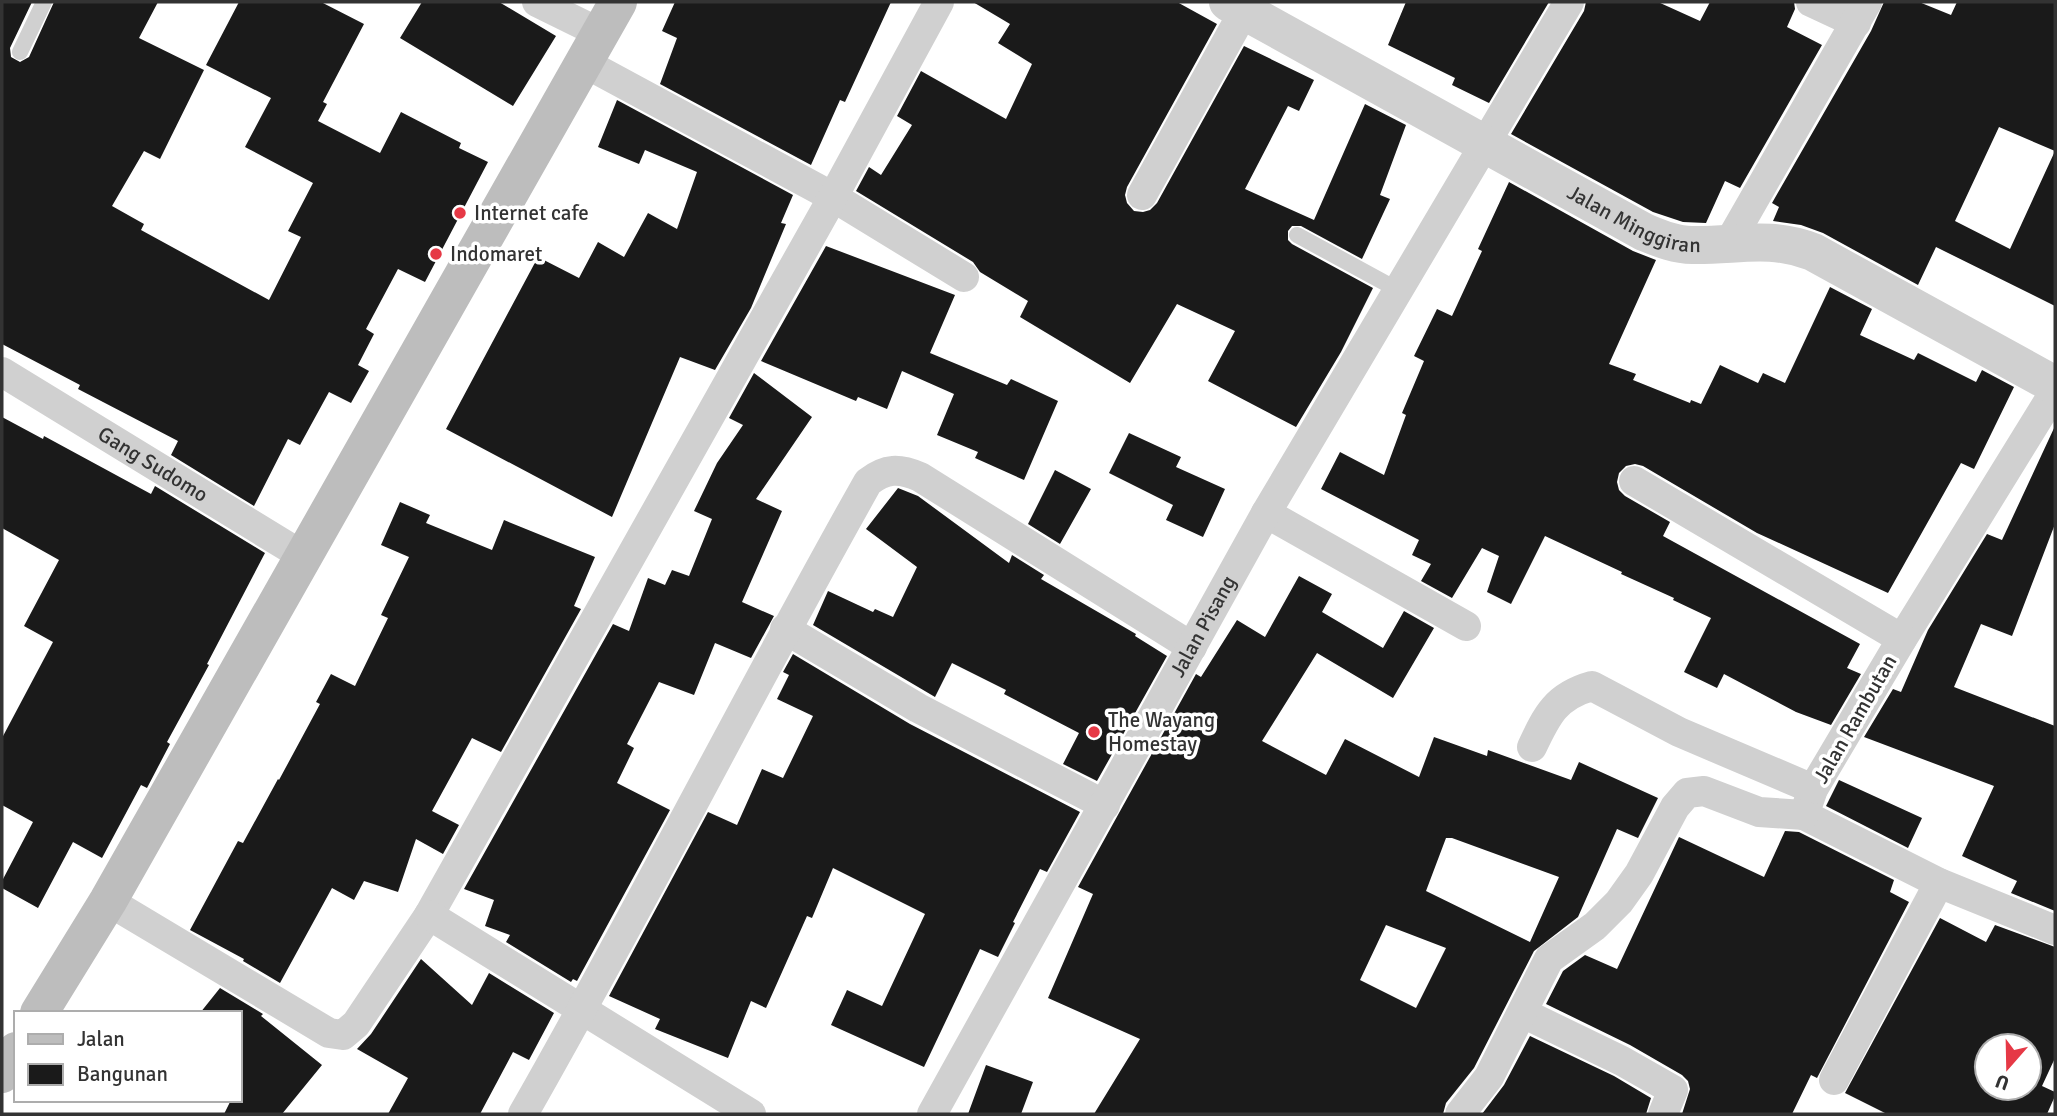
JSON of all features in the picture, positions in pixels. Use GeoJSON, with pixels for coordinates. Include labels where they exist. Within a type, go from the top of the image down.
{"type":"FeatureCollection","features":[{"type":"Feature","properties":{"kind":"main road"},"geometry":{"type":"LineString","coordinates":[[40,1011],[108,901],[600,32]]}},
{"type":"Feature","properties":{"kind":"main road"},"geometry":{"type":"LineString","coordinates":[[2,1074],[14,1054]]}},
{"type":"Feature","properties":{"kind":"street"},"geometry":{"type":"LineString","coordinates":[[537,2],[600,32],[833,197],[964,277]]}},
{"type":"Feature","properties":{"kind":"street"},"geometry":{"type":"LineString","coordinates":[[108,901],[329,1033],[343,1035],[356,1024],[429,915],[833,197],[939,2]]}},
{"type":"Feature","properties":{"kind":"street","name":"Jalan Pisang"},"geometry":{"type":"LineString","coordinates":[[932,1114],[1266,513],[1569,2]]}},
{"type":"Feature","properties":{"kind":"street"},"geometry":{"type":"LineString","coordinates":[[1729,243],[1861,12],[1811,2]]}},
{"type":"Feature","properties":{"kind":"street"},"geometry":{"type":"LineString","coordinates":[[1142,195],[1236,6]]}},
{"type":"Feature","properties":{"kind":"street","name":"Jalan Minggiran"},"geometry":{"type":"LineString","coordinates":[[1236,6],[1644,232],[1667,241],[1689,245],[1780,242],[1813,252],[2055,385]]}},
{"type":"Feature","properties":{"kind":"street","name":"Gang Sudomo"},"geometry":{"type":"LineString","coordinates":[[2,372],[303,556]]}},
{"type":"Feature","properties":{"kind":"street","name":"Jalan Rambutan"},"geometry":{"type":"LineString","coordinates":[[1809,802],[1902,639],[2055,391]]}},
{"type":"Feature","properties":{"kind":"street"},"geometry":{"type":"LineString","coordinates":[[523,1114],[582,1011],[785,629],[868,482],[878,473],[893,469],[920,477],[1192,647]]}},
{"type":"Feature","properties":{"kind":"street"},"geometry":{"type":"LineString","coordinates":[[1634,481],[1902,639]]}},
{"type":"Feature","properties":{"kind":"street"},"geometry":{"type":"LineString","coordinates":[[1266,513],[1466,626]]}},
{"type":"Feature","properties":{"kind":"street"},"geometry":{"type":"LineString","coordinates":[[785,629],[918,708],[1105,805]]}},
{"type":"Feature","properties":{"kind":"street"},"geometry":{"type":"LineString","coordinates":[[1532,747],[1546,717],[1572,691],[1592,686],[1809,802],[1939,883],[2055,930]]}},
{"type":"Feature","properties":{"kind":"street"},"geometry":{"type":"LineString","coordinates":[[1460,1114],[1489,1077],[1549,959],[1595,926],[1619,902],[1639,874],[1675,807],[1687,793],[1704,791],[1759,811],[1809,802]]}},
{"type":"Feature","properties":{"kind":"street"},"geometry":{"type":"LineString","coordinates":[[1834,1080],[1939,883]]}},
{"type":"Feature","properties":{"kind":"street"},"geometry":{"type":"LineString","coordinates":[[429,915],[751,1114]]}},
{"type":"Feature","properties":{"kind":"street"},"geometry":{"type":"LineString","coordinates":[[1523,1013],[1622,1061],[1673,1090],[1663,1114]]}},
{"type":"Feature","properties":{"kind":"lane"},"geometry":{"type":"LineString","coordinates":[[20,52],[44,2]]}},
{"type":"Feature","properties":{"kind":"lane"},"geometry":{"type":"LineString","coordinates":[[1297,235],[1398,290]]}},
{"type":"Feature","properties":{"kind":"building"},"geometry":{"type":"Polygon","coordinates":[[[2,2],[32,2],[10,48],[11,57],[20,62],[29,57],[54,2],[158,2],[139,38],[204,70],[160,159],[144,151],[112,206],[144,224],[141,230],[269,300],[301,237],[288,231],[313,183],[245,147],[271,98],[206,65],[239,2],[321,2],[364,24],[323,102],[327,104],[318,121],[380,153],[401,112],[461,143],[459,148],[488,162],[425,282],[398,269],[366,329],[374,334],[358,365],[369,371],[351,403],[329,392],[300,445],[288,439],[254,506],[171,455],[178,441],[78,389],[80,385],[2,344],[2,2]]]}},
{"type":"Feature","properties":{"kind":"building"},"geometry":{"type":"Polygon","coordinates":[[[422,2],[499,2],[556,36],[513,106],[400,38],[422,2]]]}},
{"type":"Feature","properties":{"kind":"building"},"geometry":{"type":"Polygon","coordinates":[[[675,2],[891,2],[845,102],[840,100],[811,165],[660,84],[677,38],[662,31],[675,2]]]}},
{"type":"Feature","properties":{"kind":"building"},"geometry":{"type":"Polygon","coordinates":[[[973,2],[1177,2],[1217,24],[1127,187],[1127,203],[1134,211],[1150,210],[1157,203],[1244,46],[1314,80],[1299,111],[1288,106],[1245,189],[1314,220],[1365,104],[1406,125],[1380,195],[1390,199],[1362,259],[1301,226],[1292,226],[1288,231],[1288,240],[1292,244],[1373,288],[1341,352],[1296,427],[1208,381],[1235,331],[1177,304],[1130,383],[1020,317],[1028,301],[980,272],[973,262],[856,191],[869,167],[881,175],[912,125],[897,116],[921,71],[1006,119],[1032,64],[998,43],[1010,24],[973,2]]]}},
{"type":"Feature","properties":{"kind":"building"},"geometry":{"type":"Polygon","coordinates":[[[1406,2],[1549,2],[1489,103],[1452,85],[1455,78],[1388,45],[1406,2]]]}},
{"type":"Feature","properties":{"kind":"building"},"geometry":{"type":"Polygon","coordinates":[[[1586,2],[1658,2],[1700,21],[1710,2],[1794,2],[1795,9],[1787,27],[1822,45],[1740,188],[1725,181],[1706,223],[1683,222],[1653,212],[1511,134],[1584,11],[1586,2]]]}},
{"type":"Feature","properties":{"kind":"building"},"geometry":{"type":"Polygon","coordinates":[[[1884,2],[1919,2],[1951,15],[1957,2],[2055,2],[2055,151],[2055,306],[1936,247],[1918,285],[1823,233],[1801,225],[1773,221],[1779,207],[1772,203],[1871,31],[1884,2]],[[1999,127],[1955,221],[2010,249],[2055,151],[1999,127]]]}},
{"type":"Feature","properties":{"kind":"building"},"geometry":{"type":"Polygon","coordinates":[[[617,100],[793,195],[781,223],[786,224],[751,308],[715,370],[680,357],[612,517],[446,429],[538,257],[579,278],[598,242],[624,257],[648,213],[677,229],[697,172],[645,150],[639,164],[598,147],[617,100]]]}},
{"type":"Feature","properties":{"kind":"building"},"geometry":{"type":"Polygon","coordinates":[[[1509,182],[1633,251],[1656,260],[1609,364],[1636,374],[1633,380],[1690,403],[1691,400],[1701,404],[1720,365],[1758,383],[1763,373],[1785,383],[1830,287],[1872,309],[1860,335],[1914,360],[1918,353],[1976,382],[1982,370],[2014,387],[1974,469],[1961,463],[1888,593],[1757,533],[1643,466],[1626,466],[1619,473],[1619,490],[1625,496],[1670,522],[1663,536],[1860,644],[1847,668],[1861,674],[1831,725],[1796,712],[1724,674],[1717,688],[1684,672],[1711,618],[1545,536],[1511,604],[1487,592],[1499,556],[1482,548],[1452,598],[1421,581],[1431,564],[1412,555],[1419,540],[1321,489],[1340,452],[1384,475],[1406,415],[1402,413],[1424,361],[1414,356],[1437,309],[1452,316],[1482,251],[1478,249],[1509,182]]]}},
{"type":"Feature","properties":{"kind":"building"},"geometry":{"type":"Polygon","coordinates":[[[826,246],[955,295],[930,353],[1007,385],[1011,379],[1058,401],[1024,480],[975,458],[978,452],[937,435],[954,394],[902,371],[887,409],[858,397],[856,401],[761,361],[826,246]]]}},
{"type":"Feature","properties":{"kind":"building"},"geometry":{"type":"Polygon","coordinates":[[[754,373],[812,417],[756,499],[782,511],[742,602],[774,616],[751,658],[715,643],[694,695],[659,682],[627,744],[634,748],[617,783],[670,810],[577,981],[573,979],[571,982],[506,942],[510,935],[485,926],[494,900],[464,889],[613,624],[629,631],[648,578],[665,585],[672,570],[689,576],[712,519],[694,511],[717,463],[743,425],[729,418],[754,373]]]}},
{"type":"Feature","properties":{"kind":"building"},"geometry":{"type":"Polygon","coordinates":[[[2,417],[43,439],[44,436],[151,494],[155,486],[265,553],[167,742],[170,744],[147,788],[141,785],[102,858],[73,842],[38,908],[2,888],[2,881],[33,822],[2,805],[2,738],[53,642],[24,626],[59,560],[2,528],[2,417]]]}},
{"type":"Feature","properties":{"kind":"building"},"geometry":{"type":"Polygon","coordinates":[[[2055,426],[2055,524],[2012,636],[1981,624],[1954,687],[2055,726],[2055,911],[2011,893],[2017,881],[1962,856],[1994,786],[1864,737],[1893,689],[1901,692],[1928,630],[1987,534],[2002,540],[2055,426]]]}},
{"type":"Feature","properties":{"kind":"building"},"geometry":{"type":"Polygon","coordinates":[[[1129,433],[1181,457],[1176,467],[1225,489],[1203,537],[1166,520],[1173,505],[1109,473],[1129,433]]]}},
{"type":"Feature","properties":{"kind":"building"},"geometry":{"type":"Polygon","coordinates":[[[1055,470],[1091,489],[1060,544],[1028,524],[1055,470]]]}},
{"type":"Feature","properties":{"kind":"building"},"geometry":{"type":"Polygon","coordinates":[[[898,488],[918,496],[1009,563],[1012,555],[1044,575],[1041,579],[1136,634],[1135,636],[1167,656],[1097,781],[1063,764],[1079,733],[1004,694],[1006,690],[952,663],[935,697],[813,625],[828,591],[873,612],[875,609],[893,617],[917,567],[866,529],[898,488]]]}},
{"type":"Feature","properties":{"kind":"building"},"geometry":{"type":"Polygon","coordinates":[[[400,502],[430,515],[426,523],[492,550],[504,520],[595,557],[574,606],[581,609],[501,752],[472,738],[432,811],[459,825],[443,854],[416,839],[398,892],[364,881],[354,900],[332,888],[280,983],[243,961],[244,959],[190,930],[238,841],[243,843],[279,780],[320,704],[316,702],[331,674],[355,686],[388,618],[381,615],[409,557],[381,545],[400,502]]]}},
{"type":"Feature","properties":{"kind":"building"},"geometry":{"type":"Polygon","coordinates":[[[1299,576],[1332,594],[1322,612],[1383,648],[1404,611],[1434,628],[1393,698],[1317,653],[1262,741],[1326,775],[1345,739],[1419,777],[1434,737],[1487,756],[1488,750],[1571,780],[1579,762],[1658,798],[1638,838],[1617,829],[1578,917],[1534,951],[1474,1068],[1446,1103],[1443,1114],[1094,1114],[1140,1039],[1048,998],[1093,894],[1078,887],[1196,674],[1201,677],[1237,620],[1265,637],[1299,576]],[[1446,838],[1426,891],[1530,942],[1559,877],[1446,838]],[[1386,925],[1360,980],[1416,1008],[1446,948],[1386,925]]]}},
{"type":"Feature","properties":{"kind":"building"},"geometry":{"type":"Polygon","coordinates":[[[793,654],[910,724],[1080,812],[1047,872],[1040,869],[998,957],[980,949],[924,1067],[831,1025],[847,990],[882,1006],[925,914],[833,868],[812,918],[807,916],[766,1008],[751,1001],[728,1058],[655,1029],[660,1019],[609,996],[708,812],[737,825],[762,769],[783,778],[813,716],[777,699],[789,675],[783,672],[793,654]]]}},
{"type":"Feature","properties":{"kind":"building"},"geometry":{"type":"Polygon","coordinates":[[[1839,780],[1922,818],[1908,848],[1826,806],[1839,780]]]}},
{"type":"Feature","properties":{"kind":"building"},"geometry":{"type":"Polygon","coordinates":[[[1785,831],[1799,832],[1894,880],[1890,892],[1909,902],[1817,1078],[1811,1075],[1792,1114],[1682,1114],[1690,1089],[1688,1081],[1682,1075],[1630,1045],[1546,1004],[1563,971],[1585,955],[1617,969],[1679,837],[1764,877],[1785,831]]]}},
{"type":"Feature","properties":{"kind":"building"},"geometry":{"type":"Polygon","coordinates":[[[1940,918],[1986,942],[1995,925],[2055,947],[2055,1058],[2043,1084],[2043,1032],[1973,1032],[1973,1102],[2043,1102],[2043,1086],[2055,1092],[2047,1114],[1887,1114],[1845,1093],[1940,918]]]}},
{"type":"Feature","properties":{"kind":"building"},"geometry":{"type":"Polygon","coordinates":[[[421,959],[472,1005],[489,973],[554,1013],[529,1060],[513,1052],[480,1114],[388,1114],[408,1078],[357,1049],[371,1034],[421,959]]]}},
{"type":"Feature","properties":{"kind":"building"},"geometry":{"type":"Polygon","coordinates":[[[220,988],[263,1014],[261,1016],[322,1065],[282,1114],[224,1114],[230,1102],[242,1102],[242,1011],[202,1011],[220,988]]]}},
{"type":"Feature","properties":{"kind":"building"},"geometry":{"type":"Polygon","coordinates":[[[1530,1036],[1614,1076],[1651,1098],[1646,1114],[1482,1114],[1504,1085],[1530,1036]]]}},
{"type":"Feature","properties":{"kind":"building"},"geometry":{"type":"Polygon","coordinates":[[[986,1065],[1033,1082],[1021,1114],[968,1114],[986,1065]]]}},
{"type":"Feature","properties":{"kind":"place","name":"Internet cafe"},"geometry":{"type":"Point","coordinates":[460,213]}},
{"type":"Feature","properties":{"kind":"place","name":"Indomaret"},"geometry":{"type":"Point","coordinates":[436,254]}},
{"type":"Feature","properties":{"kind":"place","name":"The Wayang Homestay"},"geometry":{"type":"Point","coordinates":[1094,732]}}]}
